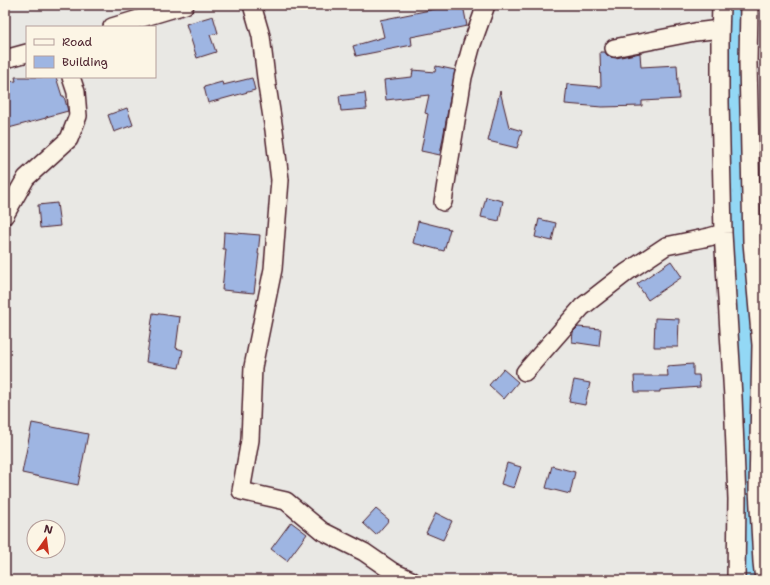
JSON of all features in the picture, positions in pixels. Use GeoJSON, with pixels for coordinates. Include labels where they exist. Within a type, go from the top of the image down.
{"type":"FeatureCollection","features":[{"type":"Feature","properties":{"kind":"street"},"geometry":{"type":"LineString","coordinates":[[115,26],[186,5]]}},
{"type":"Feature","properties":{"kind":"street"},"geometry":{"type":"LineString","coordinates":[[252,5],[261,36],[280,180],[273,269],[253,367],[250,440],[241,491],[286,501],[322,531],[364,552],[393,572],[411,580]]}},
{"type":"Feature","properties":{"kind":"street"},"geometry":{"type":"LineString","coordinates":[[443,202],[464,78],[472,44],[486,5]]}},
{"type":"Feature","properties":{"kind":"street"},"geometry":{"type":"LineString","coordinates":[[721,5],[708,30],[720,102],[723,233],[737,499],[736,580]]}},
{"type":"Feature","properties":{"kind":"street"},"geometry":{"type":"LineString","coordinates":[[749,5],[748,63],[752,242],[763,377],[758,489],[764,580]]}},
{"type":"Feature","properties":{"kind":"street"},"geometry":{"type":"LineString","coordinates":[[614,48],[708,30]]}},
{"type":"Feature","properties":{"kind":"street"},"geometry":{"type":"LineString","coordinates":[[5,59],[26,53]]}},
{"type":"Feature","properties":{"kind":"street"},"geometry":{"type":"LineString","coordinates":[[5,215],[26,178],[69,139],[78,116],[76,92],[71,78]]}},
{"type":"Feature","properties":{"kind":"street"},"geometry":{"type":"LineString","coordinates":[[525,372],[582,307],[627,272],[666,246],[723,233]]}},
{"type":"Feature","properties":{"kind":"building"},"geometry":{"type":"Polygon","coordinates":[[[439,5],[463,5],[467,26],[411,37],[412,45],[356,56],[353,46],[384,37],[380,20],[439,8],[439,5]]]}},
{"type":"Feature","properties":{"kind":"building"},"geometry":{"type":"Polygon","coordinates":[[[213,16],[218,33],[210,35],[216,52],[197,58],[186,24],[213,16]]]}},
{"type":"Feature","properties":{"kind":"building"},"geometry":{"type":"Polygon","coordinates":[[[600,52],[605,52],[610,57],[616,58],[640,53],[641,67],[677,65],[679,99],[642,101],[642,106],[602,107],[565,104],[567,84],[601,87],[600,52]]]}},
{"type":"Feature","properties":{"kind":"building"},"geometry":{"type":"Polygon","coordinates":[[[436,66],[455,70],[440,155],[421,151],[428,114],[425,113],[429,95],[386,100],[384,80],[412,77],[413,70],[435,72],[436,66]]]}},
{"type":"Feature","properties":{"kind":"building"},"geometry":{"type":"Polygon","coordinates":[[[15,77],[56,78],[62,96],[64,96],[68,111],[5,129],[5,82],[16,81],[15,77]]]}},
{"type":"Feature","properties":{"kind":"building"},"geometry":{"type":"Polygon","coordinates":[[[252,78],[255,90],[208,103],[204,87],[222,82],[223,85],[252,78]]]}},
{"type":"Feature","properties":{"kind":"building"},"geometry":{"type":"Polygon","coordinates":[[[500,91],[509,127],[522,131],[517,148],[488,141],[500,91]]]}},
{"type":"Feature","properties":{"kind":"building"},"geometry":{"type":"Polygon","coordinates":[[[365,93],[367,109],[341,111],[339,96],[365,93]]]}},
{"type":"Feature","properties":{"kind":"building"},"geometry":{"type":"Polygon","coordinates":[[[127,108],[133,125],[114,132],[108,115],[127,108]]]}},
{"type":"Feature","properties":{"kind":"building"},"geometry":{"type":"Polygon","coordinates":[[[486,197],[503,201],[499,221],[481,217],[486,197]]]}},
{"type":"Feature","properties":{"kind":"building"},"geometry":{"type":"Polygon","coordinates":[[[57,203],[60,226],[40,228],[38,205],[57,203]]]}},
{"type":"Feature","properties":{"kind":"building"},"geometry":{"type":"Polygon","coordinates":[[[539,219],[556,223],[552,241],[535,237],[539,219]]]}},
{"type":"Feature","properties":{"kind":"building"},"geometry":{"type":"Polygon","coordinates":[[[418,221],[450,229],[444,251],[413,243],[418,221]]]}},
{"type":"Feature","properties":{"kind":"building"},"geometry":{"type":"Polygon","coordinates":[[[224,232],[260,235],[254,293],[222,290],[226,249],[223,249],[224,232]]]}},
{"type":"Feature","properties":{"kind":"building"},"geometry":{"type":"Polygon","coordinates":[[[671,261],[682,277],[648,300],[637,284],[671,261]]]}},
{"type":"Feature","properties":{"kind":"building"},"geometry":{"type":"Polygon","coordinates":[[[153,313],[180,317],[176,348],[183,350],[179,368],[146,362],[153,313]]]}},
{"type":"Feature","properties":{"kind":"building"},"geometry":{"type":"Polygon","coordinates":[[[655,318],[679,319],[678,347],[654,347],[655,318]]]}},
{"type":"Feature","properties":{"kind":"building"},"geometry":{"type":"Polygon","coordinates":[[[578,327],[601,329],[599,346],[572,342],[573,332],[578,327]]]}},
{"type":"Feature","properties":{"kind":"building"},"geometry":{"type":"Polygon","coordinates":[[[693,364],[693,375],[699,375],[700,387],[660,390],[660,392],[635,392],[634,376],[668,376],[667,366],[693,364]]]}},
{"type":"Feature","properties":{"kind":"building"},"geometry":{"type":"Polygon","coordinates":[[[503,369],[518,382],[504,399],[489,385],[503,369]]]}},
{"type":"Feature","properties":{"kind":"building"},"geometry":{"type":"Polygon","coordinates":[[[574,380],[590,383],[585,405],[569,402],[574,380]]]}},
{"type":"Feature","properties":{"kind":"building"},"geometry":{"type":"Polygon","coordinates":[[[32,423],[88,434],[78,485],[22,473],[32,423]]]}},
{"type":"Feature","properties":{"kind":"building"},"geometry":{"type":"Polygon","coordinates":[[[507,463],[521,467],[514,488],[501,484],[507,463]]]}},
{"type":"Feature","properties":{"kind":"building"},"geometry":{"type":"Polygon","coordinates":[[[552,466],[575,472],[570,494],[546,488],[552,466]]]}},
{"type":"Feature","properties":{"kind":"building"},"geometry":{"type":"Polygon","coordinates":[[[376,509],[389,520],[376,535],[363,523],[376,509]]]}},
{"type":"Feature","properties":{"kind":"building"},"geometry":{"type":"Polygon","coordinates":[[[436,513],[452,521],[443,540],[426,533],[436,513]]]}},
{"type":"Feature","properties":{"kind":"building"},"geometry":{"type":"Polygon","coordinates":[[[291,522],[307,534],[287,561],[271,549],[291,522]]]}},
{"type":"Feature","properties":{"kind":"waterway"},"geometry":{"type":"LineString","coordinates":[[736,5],[747,476],[751,580]]}}]}
